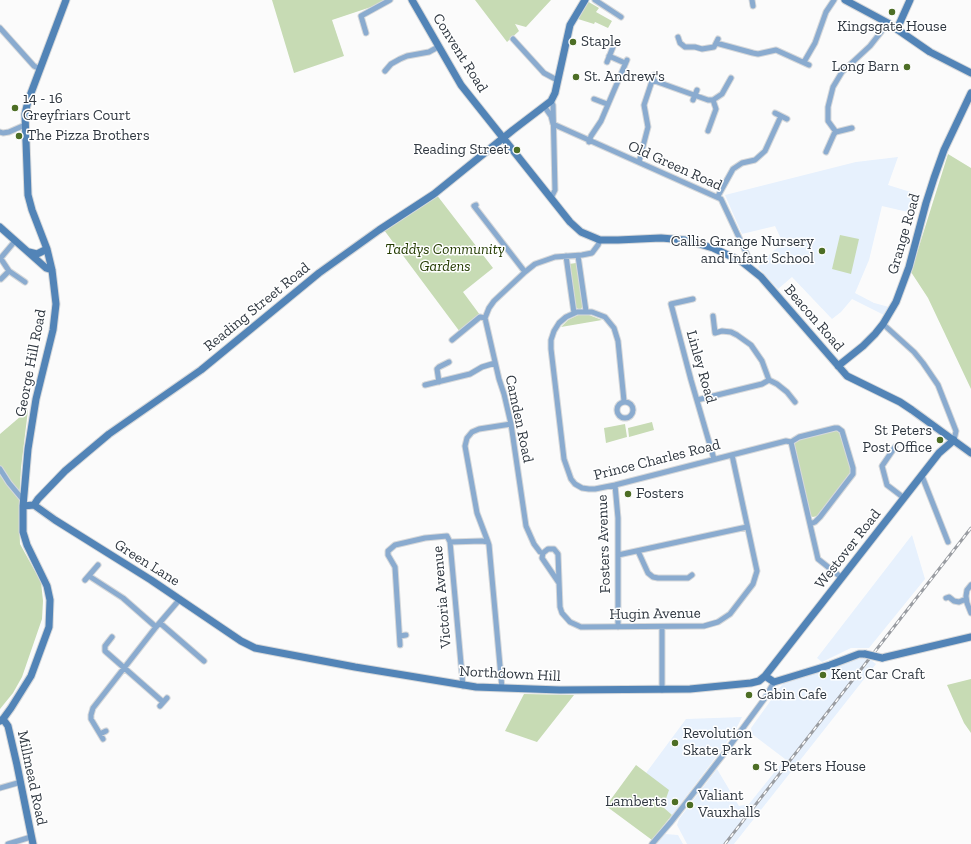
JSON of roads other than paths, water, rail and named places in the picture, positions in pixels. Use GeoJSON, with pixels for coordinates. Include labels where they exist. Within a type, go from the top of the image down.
{"type":"FeatureCollection","features":[{"type":"Feature","properties":{"kind":"street","name":"George Hill Road"},"geometry":{"type":"LineString","coordinates":[[2,720],[31,676],[48,627],[50,600],[47,586],[27,545],[23,532],[28,449],[36,399],[53,330],[55,316],[55,288],[47,249],[32,210],[28,195],[25,125],[28,101],[66,0]]}},
{"type":"Feature","properties":{"kind":"street"},"geometry":{"type":"LineString","coordinates":[[366,33],[361,16],[390,0]]}},
{"type":"Feature","properties":{"kind":"street","name":"Convent Road"},"geometry":{"type":"LineString","coordinates":[[412,0],[438,47],[462,85],[504,138]]}},
{"type":"Feature","properties":{"kind":"street"},"geometry":{"type":"LineString","coordinates":[[504,138],[551,101],[558,80],[570,25],[585,0]]}},
{"type":"Feature","properties":{"kind":"street"},"geometry":{"type":"LineString","coordinates":[[595,0],[621,17]]}},
{"type":"Feature","properties":{"kind":"street"},"geometry":{"type":"LineString","coordinates":[[678,37],[680,43],[685,47],[702,49],[716,43],[758,54],[776,50],[807,63],[826,12],[834,0]]}},
{"type":"Feature","properties":{"kind":"street"},"geometry":{"type":"LineString","coordinates":[[845,0],[888,23],[930,52],[971,73]]}},
{"type":"Feature","properties":{"kind":"street"},"geometry":{"type":"LineString","coordinates":[[897,29],[910,0]]}},
{"type":"Feature","properties":{"kind":"street"},"geometry":{"type":"LineString","coordinates":[[836,132],[828,121],[828,107],[833,87],[842,72],[870,46],[888,23]]}},
{"type":"Feature","properties":{"kind":"street"},"geometry":{"type":"LineString","coordinates":[[0,28],[34,66],[40,69]]}},
{"type":"Feature","properties":{"kind":"street"},"geometry":{"type":"LineString","coordinates":[[513,39],[544,73],[558,80]]}},
{"type":"Feature","properties":{"kind":"street"},"geometry":{"type":"LineString","coordinates":[[384,71],[391,64],[400,59],[407,56],[429,52],[438,47]]}},
{"type":"Feature","properties":{"kind":"street"},"geometry":{"type":"LineString","coordinates":[[607,62],[613,47]]}},
{"type":"Feature","properties":{"kind":"street"},"geometry":{"type":"LineString","coordinates":[[589,142],[591,136],[601,121],[626,61],[609,56]]}},
{"type":"Feature","properties":{"kind":"street"},"geometry":{"type":"LineString","coordinates":[[639,162],[648,127],[644,105],[653,77],[708,100],[713,100],[722,94],[731,82]]}},
{"type":"Feature","properties":{"kind":"street","name":"Grange Road"},"geometry":{"type":"LineString","coordinates":[[838,366],[863,346],[883,324],[896,302],[942,156],[971,93]]}},
{"type":"Feature","properties":{"kind":"street"},"geometry":{"type":"LineString","coordinates":[[594,99],[607,104]]}},
{"type":"Feature","properties":{"kind":"street"},"geometry":{"type":"LineString","coordinates":[[711,129],[716,109],[713,100]]}},
{"type":"Feature","properties":{"kind":"street"},"geometry":{"type":"LineString","coordinates":[[551,101],[553,106],[555,190],[551,198]]}},
{"type":"Feature","properties":{"kind":"street"},"geometry":{"type":"LineString","coordinates":[[544,106],[551,116],[553,124]]}},
{"type":"Feature","properties":{"kind":"street"},"geometry":{"type":"LineString","coordinates":[[775,113],[787,119]]}},
{"type":"Feature","properties":{"kind":"street"},"geometry":{"type":"LineString","coordinates":[[718,196],[733,169],[742,163],[755,160],[765,151],[781,116]]}},
{"type":"Feature","properties":{"kind":"street","name":"Old Green Road"},"geometry":{"type":"LineString","coordinates":[[553,124],[589,142],[718,196],[724,202],[744,247],[750,261],[748,266]]}},
{"type":"Feature","properties":{"kind":"street"},"geometry":{"type":"LineString","coordinates":[[0,132],[9,132],[25,125]]}},
{"type":"Feature","properties":{"kind":"street"},"geometry":{"type":"LineString","coordinates":[[829,150],[836,132],[852,128]]}},
{"type":"Feature","properties":{"kind":"street","name":"Beacon Road"},"geometry":{"type":"LineString","coordinates":[[504,138],[575,228],[600,240],[661,238],[685,240],[707,246],[727,254],[748,266],[761,277],[847,376],[900,402],[971,453]]}},
{"type":"Feature","properties":{"kind":"street","name":"Reading Street Road"},"geometry":{"type":"LineString","coordinates":[[34,505],[65,471],[110,434],[201,370],[319,273],[379,230],[434,194],[504,138]]}},
{"type":"Feature","properties":{"kind":"street"},"geometry":{"type":"LineString","coordinates":[[476,205],[474,206],[525,272]]}},
{"type":"Feature","properties":{"kind":"street"},"geometry":{"type":"LineString","coordinates":[[0,227],[46,268],[52,270]]}},
{"type":"Feature","properties":{"kind":"street"},"geometry":{"type":"LineString","coordinates":[[452,340],[480,317],[485,318],[494,301],[525,272],[536,264],[547,259],[592,253],[600,240]]}},
{"type":"Feature","properties":{"kind":"street"},"geometry":{"type":"LineString","coordinates":[[15,241],[0,259],[8,271],[24,282]]}},
{"type":"Feature","properties":{"kind":"street"},"geometry":{"type":"LineString","coordinates":[[28,252],[37,254],[47,249]]}},
{"type":"Feature","properties":{"kind":"street"},"geometry":{"type":"LineString","coordinates":[[566,256],[574,313]]}},
{"type":"Feature","properties":{"kind":"street"},"geometry":{"type":"LineString","coordinates":[[578,256],[586,311]]}},
{"type":"Feature","properties":{"kind":"street"},"geometry":{"type":"LineString","coordinates":[[2,279],[8,271]]}},
{"type":"Feature","properties":{"kind":"street","name":"Linley Road"},"geometry":{"type":"LineString","coordinates":[[693,299],[671,304],[690,380],[714,459]]}},
{"type":"Feature","properties":{"kind":"street","name":"Prince Charles Road"},"geometry":{"type":"LineString","coordinates":[[624,401],[621,360],[616,332],[611,324],[605,317],[586,311],[580,311],[566,317],[556,327],[552,335],[551,344],[564,459],[571,479],[575,484],[582,488],[589,489],[615,485],[786,441],[791,442],[799,437],[838,428],[842,431],[853,468],[852,474],[820,517],[815,522],[810,524]]}},
{"type":"Feature","properties":{"kind":"street"},"geometry":{"type":"LineString","coordinates":[[713,316],[715,333],[722,331],[731,332],[741,337],[751,345],[762,361],[769,380],[787,392],[795,402]]}},
{"type":"Feature","properties":{"kind":"street","name":"Camden Road"},"geometry":{"type":"LineString","coordinates":[[485,318],[511,424],[526,526],[534,544],[540,552],[543,553]]}},
{"type":"Feature","properties":{"kind":"street"},"geometry":{"type":"LineString","coordinates":[[883,324],[914,352],[938,385],[956,431],[954,440]]}},
{"type":"Feature","properties":{"kind":"street"},"geometry":{"type":"LineString","coordinates":[[439,382],[437,370],[439,367],[449,362]]}},
{"type":"Feature","properties":{"kind":"street"},"geometry":{"type":"LineString","coordinates":[[425,385],[470,374],[482,367],[495,363]]}},
{"type":"Feature","properties":{"kind":"street"},"geometry":{"type":"LineString","coordinates":[[697,400],[762,384],[769,380]]}},
{"type":"Feature","properties":{"kind":"street"},"geometry":{"type":"LineString","coordinates":[[502,688],[488,542],[477,514],[465,446],[467,438],[472,432],[479,429],[511,424]]}},
{"type":"Feature","properties":{"kind":"street","name":"Westover Road"},"geometry":{"type":"LineString","coordinates":[[765,676],[939,453],[954,440]]}},
{"type":"Feature","properties":{"kind":"street"},"geometry":{"type":"LineString","coordinates":[[791,442],[818,559],[842,578]]}},
{"type":"Feature","properties":{"kind":"street"},"geometry":{"type":"LineString","coordinates":[[895,447],[891,456],[882,466],[887,484],[904,498]]}},
{"type":"Feature","properties":{"kind":"street","name":"Hugin Avenue"},"geometry":{"type":"LineString","coordinates":[[543,553],[546,550],[554,549],[558,554],[560,607],[570,622],[581,627],[704,626],[718,622],[730,614],[753,584],[757,571],[757,564],[747,527],[732,455]]}},
{"type":"Feature","properties":{"kind":"street"},"geometry":{"type":"LineString","coordinates":[[0,469],[24,504],[34,505]]}},
{"type":"Feature","properties":{"kind":"street"},"geometry":{"type":"LineString","coordinates":[[922,476],[948,542]]}},
{"type":"Feature","properties":{"kind":"street","name":"Fosters Avenue"},"geometry":{"type":"LineString","coordinates":[[615,485],[618,518],[618,627]]}},
{"type":"Feature","properties":{"kind":"street","name":"Green Lane"},"geometry":{"type":"LineString","coordinates":[[34,505],[255,648]]}},
{"type":"Feature","properties":{"kind":"street"},"geometry":{"type":"LineString","coordinates":[[618,555],[747,527]]}},
{"type":"Feature","properties":{"kind":"street","name":"Victoria Avenue"},"geometry":{"type":"LineString","coordinates":[[400,645],[395,567],[388,555],[388,551],[395,545],[425,538],[447,536],[450,542],[463,686]]}},
{"type":"Feature","properties":{"kind":"street"},"geometry":{"type":"LineString","coordinates":[[450,542],[488,542]]}},
{"type":"Feature","properties":{"kind":"street"},"geometry":{"type":"LineString","coordinates":[[638,551],[648,573],[653,577],[688,578],[692,575]]}},
{"type":"Feature","properties":{"kind":"street"},"geometry":{"type":"LineString","coordinates":[[543,553],[543,560],[559,583]]}},
{"type":"Feature","properties":{"kind":"street"},"geometry":{"type":"LineString","coordinates":[[98,566],[87,578],[123,598],[204,661]]}},
{"type":"Feature","properties":{"kind":"street"},"geometry":{"type":"LineString","coordinates":[[971,586],[967,590],[966,600],[971,613]]}},
{"type":"Feature","properties":{"kind":"street"},"geometry":{"type":"LineString","coordinates":[[946,598],[949,597],[954,601],[959,602],[966,600]]}},
{"type":"Feature","properties":{"kind":"street"},"geometry":{"type":"LineString","coordinates":[[106,731],[101,737],[93,722],[91,711],[123,668],[180,599]]}},
{"type":"Feature","properties":{"kind":"street"},"geometry":{"type":"LineString","coordinates":[[662,627],[662,690]]}},
{"type":"Feature","properties":{"kind":"street"},"geometry":{"type":"LineString","coordinates":[[400,636],[406,635]]}},
{"type":"Feature","properties":{"kind":"street"},"geometry":{"type":"LineString","coordinates":[[112,637],[105,646],[105,651],[164,702]]}},
{"type":"Feature","properties":{"kind":"street"},"geometry":{"type":"LineString","coordinates":[[652,844],[723,755],[769,693],[774,682],[830,665],[859,654],[882,658],[971,637]]}},
{"type":"Feature","properties":{"kind":"street","name":"Northdown Hill"},"geometry":{"type":"LineString","coordinates":[[255,648],[355,668],[463,686],[560,690],[690,690],[751,684],[759,681],[765,676]]}},
{"type":"Feature","properties":{"kind":"street"},"geometry":{"type":"LineString","coordinates":[[765,676],[774,682]]}},
{"type":"Feature","properties":{"kind":"street","name":"Millmead Road"},"geometry":{"type":"LineString","coordinates":[[2,720],[8,726],[32,840]]}},
{"type":"Feature","properties":{"kind":"street"},"geometry":{"type":"LineString","coordinates":[[0,788],[21,782]]}},
{"type":"Feature","properties":{"kind":"street"},"geometry":{"type":"LineString","coordinates":[[8,844],[32,840]]}},
{"type":"Feature","properties":{"kind":"railway"},"geometry":{"type":"LineString","coordinates":[[725,844],[971,528]]}},
{"type":"Feature","properties":{"kind":"place","name":"Kingsgate House"},"geometry":{"type":"Point","coordinates":[892,12]}},
{"type":"Feature","properties":{"kind":"place","name":"Staple"},"geometry":{"type":"Point","coordinates":[573,42]}},
{"type":"Feature","properties":{"kind":"place","name":"Long Barn"},"geometry":{"type":"Point","coordinates":[907,67]}},
{"type":"Feature","properties":{"kind":"place","name":"St. Andrew's"},"geometry":{"type":"Point","coordinates":[576,77]}},
{"type":"Feature","properties":{"kind":"place","name":"14 - 16 Greyfriars Court"},"geometry":{"type":"Point","coordinates":[15,108]}},
{"type":"Feature","properties":{"kind":"place","name":"The Pizza Brothers"},"geometry":{"type":"Point","coordinates":[19,136]}},
{"type":"Feature","properties":{"kind":"place","name":"Reading Street"},"geometry":{"type":"Point","coordinates":[517,150]}},
{"type":"Feature","properties":{"kind":"place","name":"Callis Grange Nursery and Infant School"},"geometry":{"type":"Point","coordinates":[822,251]}},
{"type":"Feature","properties":{"kind":"place","name":"St Peters Post Office"},"geometry":{"type":"Point","coordinates":[940,440]}},
{"type":"Feature","properties":{"kind":"place","name":"Fosters"},"geometry":{"type":"Point","coordinates":[628,494]}},
{"type":"Feature","properties":{"kind":"place","name":"Kent Car Craft"},"geometry":{"type":"Point","coordinates":[823,675]}},
{"type":"Feature","properties":{"kind":"place","name":"Cabin Cafe"},"geometry":{"type":"Point","coordinates":[749,695]}},
{"type":"Feature","properties":{"kind":"place","name":"Revolution Skate Park"},"geometry":{"type":"Point","coordinates":[675,743]}},
{"type":"Feature","properties":{"kind":"place","name":"St Peters House"},"geometry":{"type":"Point","coordinates":[756,767]}},
{"type":"Feature","properties":{"kind":"place","name":"Lamberts"},"geometry":{"type":"Point","coordinates":[675,802]}},
{"type":"Feature","properties":{"kind":"place","name":"Valiant Vauxhalls"},"geometry":{"type":"Point","coordinates":[690,805]}},
{"type":"Feature","properties":{"kind":"park label","name":"Taddys Community Gardens"},"geometry":{"type":"Point","coordinates":[445,258]}}]}
